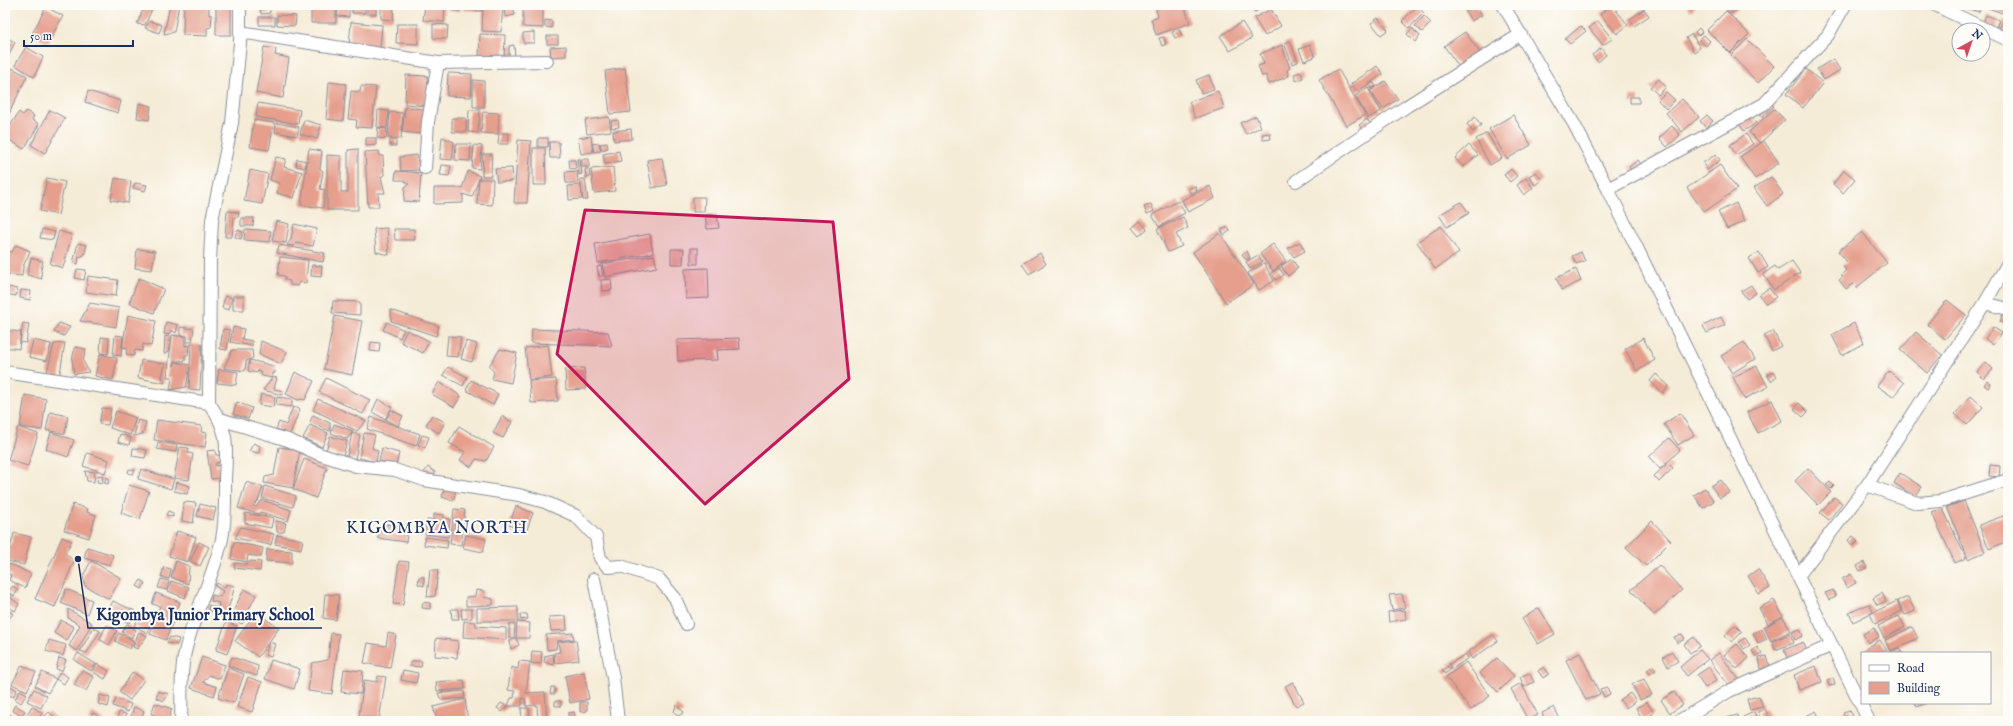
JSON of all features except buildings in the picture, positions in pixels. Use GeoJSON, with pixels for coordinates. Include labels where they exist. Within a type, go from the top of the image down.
{"type":"FeatureCollection","features":[{"type":"Feature","properties":{"kind":"street"},"geometry":{"type":"LineString","coordinates":[[181,721],[183,659],[188,638],[210,578],[222,538],[226,445],[220,419],[209,403],[210,260],[212,220],[232,123],[240,32],[240,5]]}},
{"type":"Feature","properties":{"kind":"street"},"geometry":{"type":"LineString","coordinates":[[1503,5],[1574,124],[1608,189],[1869,721]]}},
{"type":"Feature","properties":{"kind":"street"},"geometry":{"type":"LineString","coordinates":[[1608,189],[1764,104],[1828,35],[1845,5]]}},
{"type":"Feature","properties":{"kind":"street"},"geometry":{"type":"LineString","coordinates":[[1934,5],[2008,40]]}},
{"type":"Feature","properties":{"kind":"street"},"geometry":{"type":"LineString","coordinates":[[240,32],[438,62],[547,61]]}},
{"type":"Feature","properties":{"kind":"street"},"geometry":{"type":"LineString","coordinates":[[1296,181],[1407,106],[1521,34]]}},
{"type":"Feature","properties":{"kind":"street"},"geometry":{"type":"LineString","coordinates":[[425,168],[428,122],[438,62]]}},
{"type":"Feature","properties":{"kind":"street"},"geometry":{"type":"LineString","coordinates":[[1798,576],[1867,485],[1985,303],[2008,263]]}},
{"type":"Feature","properties":{"kind":"street"},"geometry":{"type":"LineString","coordinates":[[1985,303],[2008,309]]}},
{"type":"Feature","properties":{"kind":"street"},"geometry":{"type":"LineString","coordinates":[[5,372],[209,403]]}},
{"type":"Feature","properties":{"kind":"street"},"geometry":{"type":"LineString","coordinates":[[220,419],[288,440],[319,454],[356,466],[395,470],[424,480],[520,495],[545,502],[576,516],[596,537],[600,558],[608,567],[621,566],[658,579],[674,598],[686,624]]}},
{"type":"Feature","properties":{"kind":"street"},"geometry":{"type":"LineString","coordinates":[[1867,485],[1917,504],[1941,501],[2008,480]]}},
{"type":"Feature","properties":{"kind":"street"},"geometry":{"type":"LineString","coordinates":[[594,579],[613,678],[618,721]]}},
{"type":"Feature","properties":{"kind":"street"},"geometry":{"type":"LineString","coordinates":[[1679,721],[1729,691],[1832,645]]}},
{"type":"Feature","properties":{"kind":"highlighted area"},"geometry":{"type":"Polygon","coordinates":[[[585,210],[833,222],[849,379],[705,504],[557,354],[585,210]]]}},
{"type":"Feature","properties":{"kind":"place","name":"Kigombya Junior Primary School"},"geometry":{"type":"Point","coordinates":[78,559]}},
{"type":"Feature","properties":{"kind":"district","name":"KIGOMBYA NORTH"},"geometry":{"type":"Point","coordinates":[437,527]}}]}
